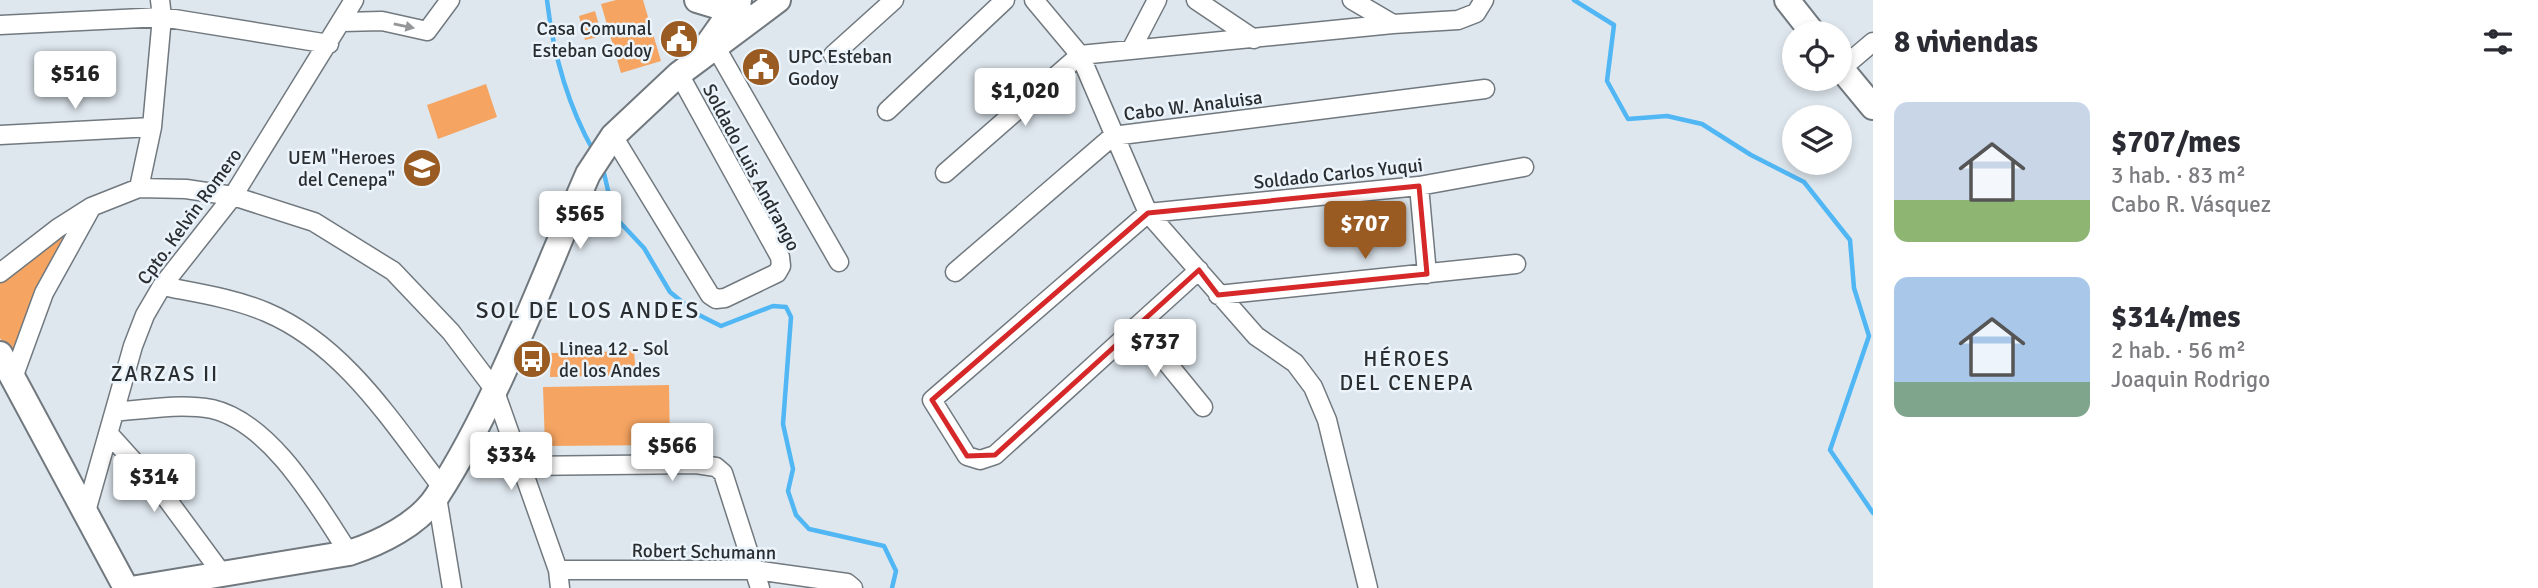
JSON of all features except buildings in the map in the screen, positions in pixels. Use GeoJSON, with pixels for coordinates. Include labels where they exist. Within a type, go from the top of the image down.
{"type":"FeatureCollection","features":[{"type":"Feature","properties":{"kind":"street","name":"Cpto. Kelvin Romero"},"geometry":{"type":"LineString","coordinates":[[85,515],[133,346],[162,286],[233,196],[354,0]]}},
{"type":"Feature","properties":{"kind":"street"},"geometry":{"type":"LineString","coordinates":[[342,22],[382,21],[427,31],[450,0]]}},
{"type":"Feature","properties":{"kind":"street"},"geometry":{"type":"LineString","coordinates":[[697,0],[734,6],[742,14],[774,4]]}},
{"type":"Feature","properties":{"kind":"street"},"geometry":{"type":"LineString","coordinates":[[833,55],[894,0]]}},
{"type":"Feature","properties":{"kind":"street"},"geometry":{"type":"LineString","coordinates":[[887,111],[1005,0]]}},
{"type":"Feature","properties":{"kind":"street"},"geometry":{"type":"LineString","coordinates":[[1034,0],[1080,55],[1148,213],[1256,336],[1295,363],[1313,387],[1327,420],[1367,588]]}},
{"type":"Feature","properties":{"kind":"street"},"geometry":{"type":"LineString","coordinates":[[1131,50],[1157,0]]}},
{"type":"Feature","properties":{"kind":"street"},"geometry":{"type":"LineString","coordinates":[[1196,0],[1254,39]]}},
{"type":"Feature","properties":{"kind":"street"},"geometry":{"type":"LineString","coordinates":[[1352,0],[1393,24]]}},
{"type":"Feature","properties":{"kind":"street"},"geometry":{"type":"LineString","coordinates":[[945,173],[1080,55],[1466,19],[1476,13],[1483,0]]}},
{"type":"Feature","properties":{"kind":"street"},"geometry":{"type":"LineString","coordinates":[[1789,1],[1804,21]]}},
{"type":"Feature","properties":{"kind":"street"},"geometry":{"type":"LineString","coordinates":[[137,588],[349,554],[394,533],[439,492],[494,389],[589,174],[610,141],[715,43],[774,4]]}},
{"type":"Feature","properties":{"kind":"street"},"geometry":{"type":"LineString","coordinates":[[715,43],[734,6]]}},
{"type":"Feature","properties":{"kind":"street"},"geometry":{"type":"LineString","coordinates":[[0,25],[161,8],[329,44]]}},
{"type":"Feature","properties":{"kind":"street"},"geometry":{"type":"LineString","coordinates":[[139,188],[152,127],[161,8]]}},
{"type":"Feature","properties":{"kind":"street"},"geometry":{"type":"LineString","coordinates":[[1852,59],[1873,42]]}},
{"type":"Feature","properties":{"kind":"street"},"geometry":{"type":"LineString","coordinates":[[715,43],[839,262]]}},
{"type":"Feature","properties":{"kind":"street","name":"Soldado Luis Andrango"},"geometry":{"type":"LineString","coordinates":[[610,141],[710,295],[724,299],[777,274],[781,266],[780,257],[687,68]]}},
{"type":"Feature","properties":{"kind":"street"},"geometry":{"type":"LineString","coordinates":[[1852,82],[1873,107]]}},
{"type":"Feature","properties":{"kind":"street","name":"Cabo W. Analuisa"},"geometry":{"type":"LineString","coordinates":[[955,272],[1113,136],[1485,89]]}},
{"type":"Feature","properties":{"kind":"street"},"geometry":{"type":"LineString","coordinates":[[0,135],[152,127]]}},
{"type":"Feature","properties":{"kind":"street","name":"Soldado Carlos Yuqui"},"geometry":{"type":"LineString","coordinates":[[1148,213],[1419,186],[1524,167]]}},
{"type":"Feature","properties":{"kind":"street"},"geometry":{"type":"LineString","coordinates":[[1419,186],[1427,274]]}},
{"type":"Feature","properties":{"kind":"street"},"geometry":{"type":"LineString","coordinates":[[0,273],[58,228],[91,207],[139,188],[186,189],[233,196],[313,222],[393,271],[451,332],[494,389],[559,579]]}},
{"type":"Feature","properties":{"kind":"street"},"geometry":{"type":"LineString","coordinates":[[13,378],[44,293],[91,207]]}},
{"type":"Feature","properties":{"kind":"street"},"geometry":{"type":"LineString","coordinates":[[1148,213],[932,400],[967,456],[980,460],[995,455],[1199,270]]}},
{"type":"Feature","properties":{"kind":"street"},"geometry":{"type":"LineString","coordinates":[[1218,295],[1516,264]]}},
{"type":"Feature","properties":{"kind":"street"},"geometry":{"type":"LineString","coordinates":[[162,286],[233,300],[264,311],[302,330],[351,373],[439,492],[452,588]]}},
{"type":"Feature","properties":{"kind":"street"},"geometry":{"type":"LineString","coordinates":[[1137,326],[1203,407]]}},
{"type":"Feature","properties":{"kind":"street"},"geometry":{"type":"LineString","coordinates":[[0,354],[126,588]]}},
{"type":"Feature","properties":{"kind":"street"},"geometry":{"type":"LineString","coordinates":[[116,412],[194,407],[213,410],[251,429],[277,454],[312,498],[349,554]]}},
{"type":"Feature","properties":{"kind":"street"},"geometry":{"type":"LineString","coordinates":[[109,434],[164,495],[223,575]]}},
{"type":"Feature","properties":{"kind":"street"},"geometry":{"type":"LineString","coordinates":[[522,466],[685,464],[716,467],[723,473],[760,588]]}},
{"type":"Feature","properties":{"kind":"street","name":"Robert Schumann"},"geometry":{"type":"LineString","coordinates":[[559,579],[755,570],[850,585]]}},
{"type":"Feature","properties":{"kind":"highlighted area"},"geometry":{"type":"Polygon","coordinates":[[[1419,186],[1427,274],[1218,295],[1199,270],[995,455],[967,456],[932,400],[1148,213],[1419,186]]]}},
{"type":"Feature","properties":{"kind":"shaded area"},"geometry":{"type":"Polygon","coordinates":[[[616,0],[643,0],[661,61],[621,73],[601,4],[616,0]]]}},
{"type":"Feature","properties":{"kind":"shaded area"},"geometry":{"type":"Polygon","coordinates":[[[595,11],[602,36],[585,40],[579,16],[595,11]]]}},
{"type":"Feature","properties":{"kind":"shaded area"},"geometry":{"type":"Polygon","coordinates":[[[486,84],[497,117],[438,139],[427,105],[486,84]]]}},
{"type":"Feature","properties":{"kind":"shaded area"},"geometry":{"type":"Polygon","coordinates":[[[67,231],[42,280],[12,351],[8,353],[0,338],[0,282],[67,231]]]}},
{"type":"Feature","properties":{"kind":"shaded area"},"geometry":{"type":"Polygon","coordinates":[[[634,351],[636,375],[550,377],[551,353],[634,351]]]}},
{"type":"Feature","properties":{"kind":"shaded area"},"geometry":{"type":"Polygon","coordinates":[[[669,385],[670,445],[545,446],[543,387],[669,385]]]}},
{"type":"Feature","properties":{"kind":"waterway"},"geometry":{"type":"LineString","coordinates":[[547,0],[563,78],[594,152]]}},
{"type":"Feature","properties":{"kind":"waterway"},"geometry":{"type":"LineString","coordinates":[[1574,0],[1614,25],[1607,81],[1628,119],[1667,116],[1702,124],[1751,155],[1804,182],[1850,240],[1854,288],[1869,336],[1830,450],[1873,513]]}},
{"type":"Feature","properties":{"kind":"waterway"},"geometry":{"type":"LineString","coordinates":[[603,169],[614,216],[644,248],[670,292],[697,314],[721,326],[773,306],[786,307],[791,317],[783,424],[793,469],[788,491],[796,515],[809,529],[884,546],[896,571],[892,588]]}},
{"type":"Feature","properties":{"kind":"place","name":"Casa Comunal Esteban Godoy"},"geometry":{"type":"Point","coordinates":[679,39]}},
{"type":"Feature","properties":{"kind":"place","name":"UPC Esteban Godoy"},"geometry":{"type":"Point","coordinates":[761,67]}},
{"type":"Feature","properties":{"kind":"place","name":"UEM \"Heroes del Cenepa\""},"geometry":{"type":"Point","coordinates":[422,168]}},
{"type":"Feature","properties":{"kind":"place","name":"Linea 12 - Sol de los Andes"},"geometry":{"type":"Point","coordinates":[532,359]}},
{"type":"Feature","properties":{"kind":"district","name":"SOL DE LOS ANDES"},"geometry":{"type":"Point","coordinates":[588,310]}},
{"type":"Feature","properties":{"kind":"district","name":"HÉROES DEL CENEPA"},"geometry":{"type":"Point","coordinates":[1407,371]}},
{"type":"Feature","properties":{"kind":"district","name":"ZARZAS II"},"geometry":{"type":"Point","coordinates":[165,374]}}]}
